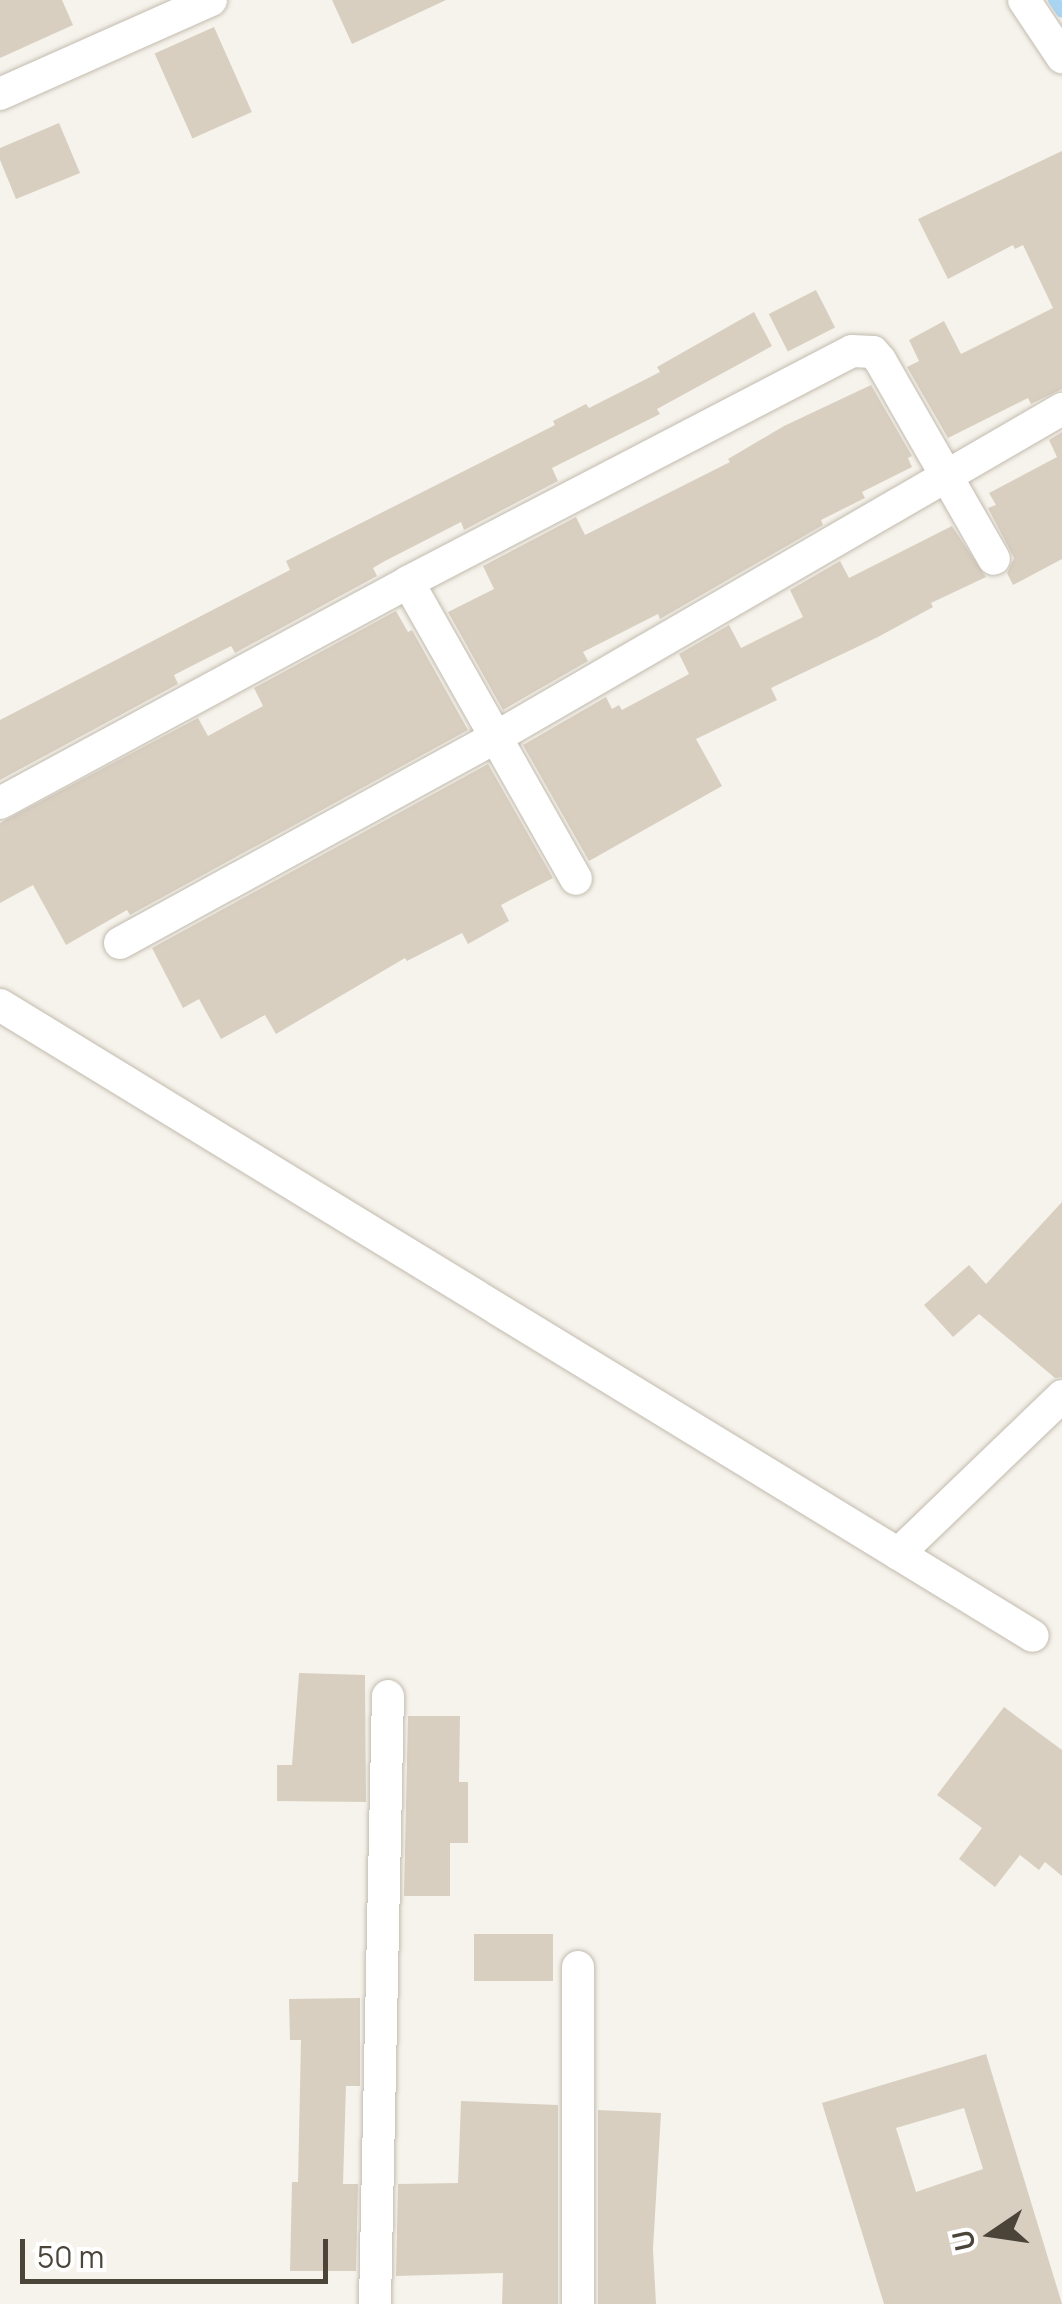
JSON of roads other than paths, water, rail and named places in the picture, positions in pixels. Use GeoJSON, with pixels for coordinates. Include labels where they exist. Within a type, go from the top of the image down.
{"type":"FeatureCollection","features":[{"type":"Feature","properties":{"kind":"street"},"geometry":{"type":"LineString","coordinates":[[0,94],[210,0]]}},
{"type":"Feature","properties":{"kind":"street"},"geometry":{"type":"LineString","coordinates":[[1024,0],[1062,57]]}},
{"type":"Feature","properties":{"kind":"street"},"geometry":{"type":"LineString","coordinates":[[0,803],[408,582],[852,351],[872,352],[880,360],[994,559]]}},
{"type":"Feature","properties":{"kind":"street"},"geometry":{"type":"LineString","coordinates":[[120,943],[493,739],[1062,409]]}},
{"type":"Feature","properties":{"kind":"street"},"geometry":{"type":"LineString","coordinates":[[408,582],[493,739],[576,879]]}},
{"type":"Feature","properties":{"kind":"street"},"geometry":{"type":"LineString","coordinates":[[0,1006],[1033,1636]]}},
{"type":"Feature","properties":{"kind":"street"},"geometry":{"type":"LineString","coordinates":[[898,1554],[1062,1396]]}},
{"type":"Feature","properties":{"kind":"street"},"geometry":{"type":"LineString","coordinates":[[375,2304],[388,1696]]}},
{"type":"Feature","properties":{"kind":"street"},"geometry":{"type":"LineString","coordinates":[[578,1967],[578,2304]]}},
{"type":"Feature","properties":{"kind":"waterway"},"geometry":{"type":"LineString","coordinates":[[1054,0],[1062,12]]}}]}
